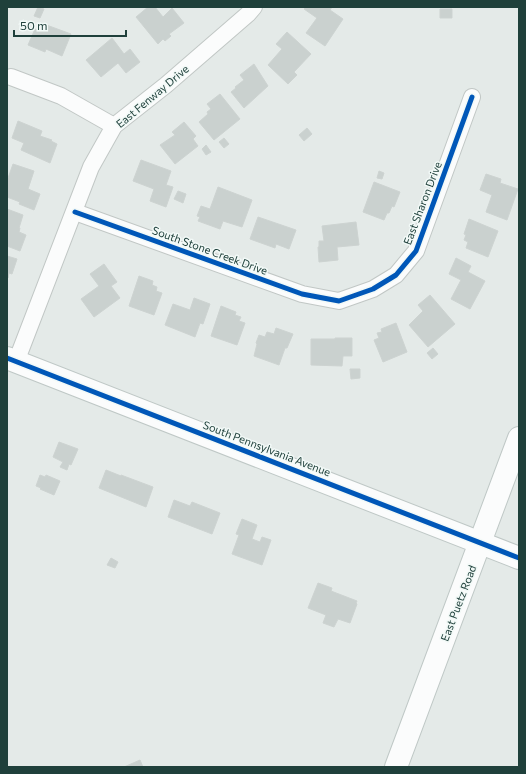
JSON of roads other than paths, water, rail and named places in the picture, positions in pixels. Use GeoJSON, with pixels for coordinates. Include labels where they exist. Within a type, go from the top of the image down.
{"type":"FeatureCollection","features":[{"type":"Feature","properties":{"kind":"street","name":"East Fenway Drive"},"geometry":{"type":"LineString","coordinates":[[12,360],[74,212],[91,167],[114,126],[172,80],[248,14],[254,7]]}},
{"type":"Feature","properties":{"kind":"street"},"geometry":{"type":"LineString","coordinates":[[11,77],[61,96],[114,126]]}},
{"type":"Feature","properties":{"kind":"street","name":"East Sharon Drive"},"geometry":{"type":"LineString","coordinates":[[339,301],[373,289],[396,275],[416,251],[472,97]]}},
{"type":"Feature","properties":{"kind":"street","name":"South Stone Creek Drive"},"geometry":{"type":"LineString","coordinates":[[74,212],[302,294],[339,301]]}},
{"type":"Feature","properties":{"kind":"street","name":"South Pennsylvania Avenue"},"geometry":{"type":"LineString","coordinates":[[12,360],[519,558]]}},
{"type":"Feature","properties":{"kind":"street","name":"East Puetz Road"},"geometry":{"type":"LineString","coordinates":[[396,767],[519,438]]}}]}
